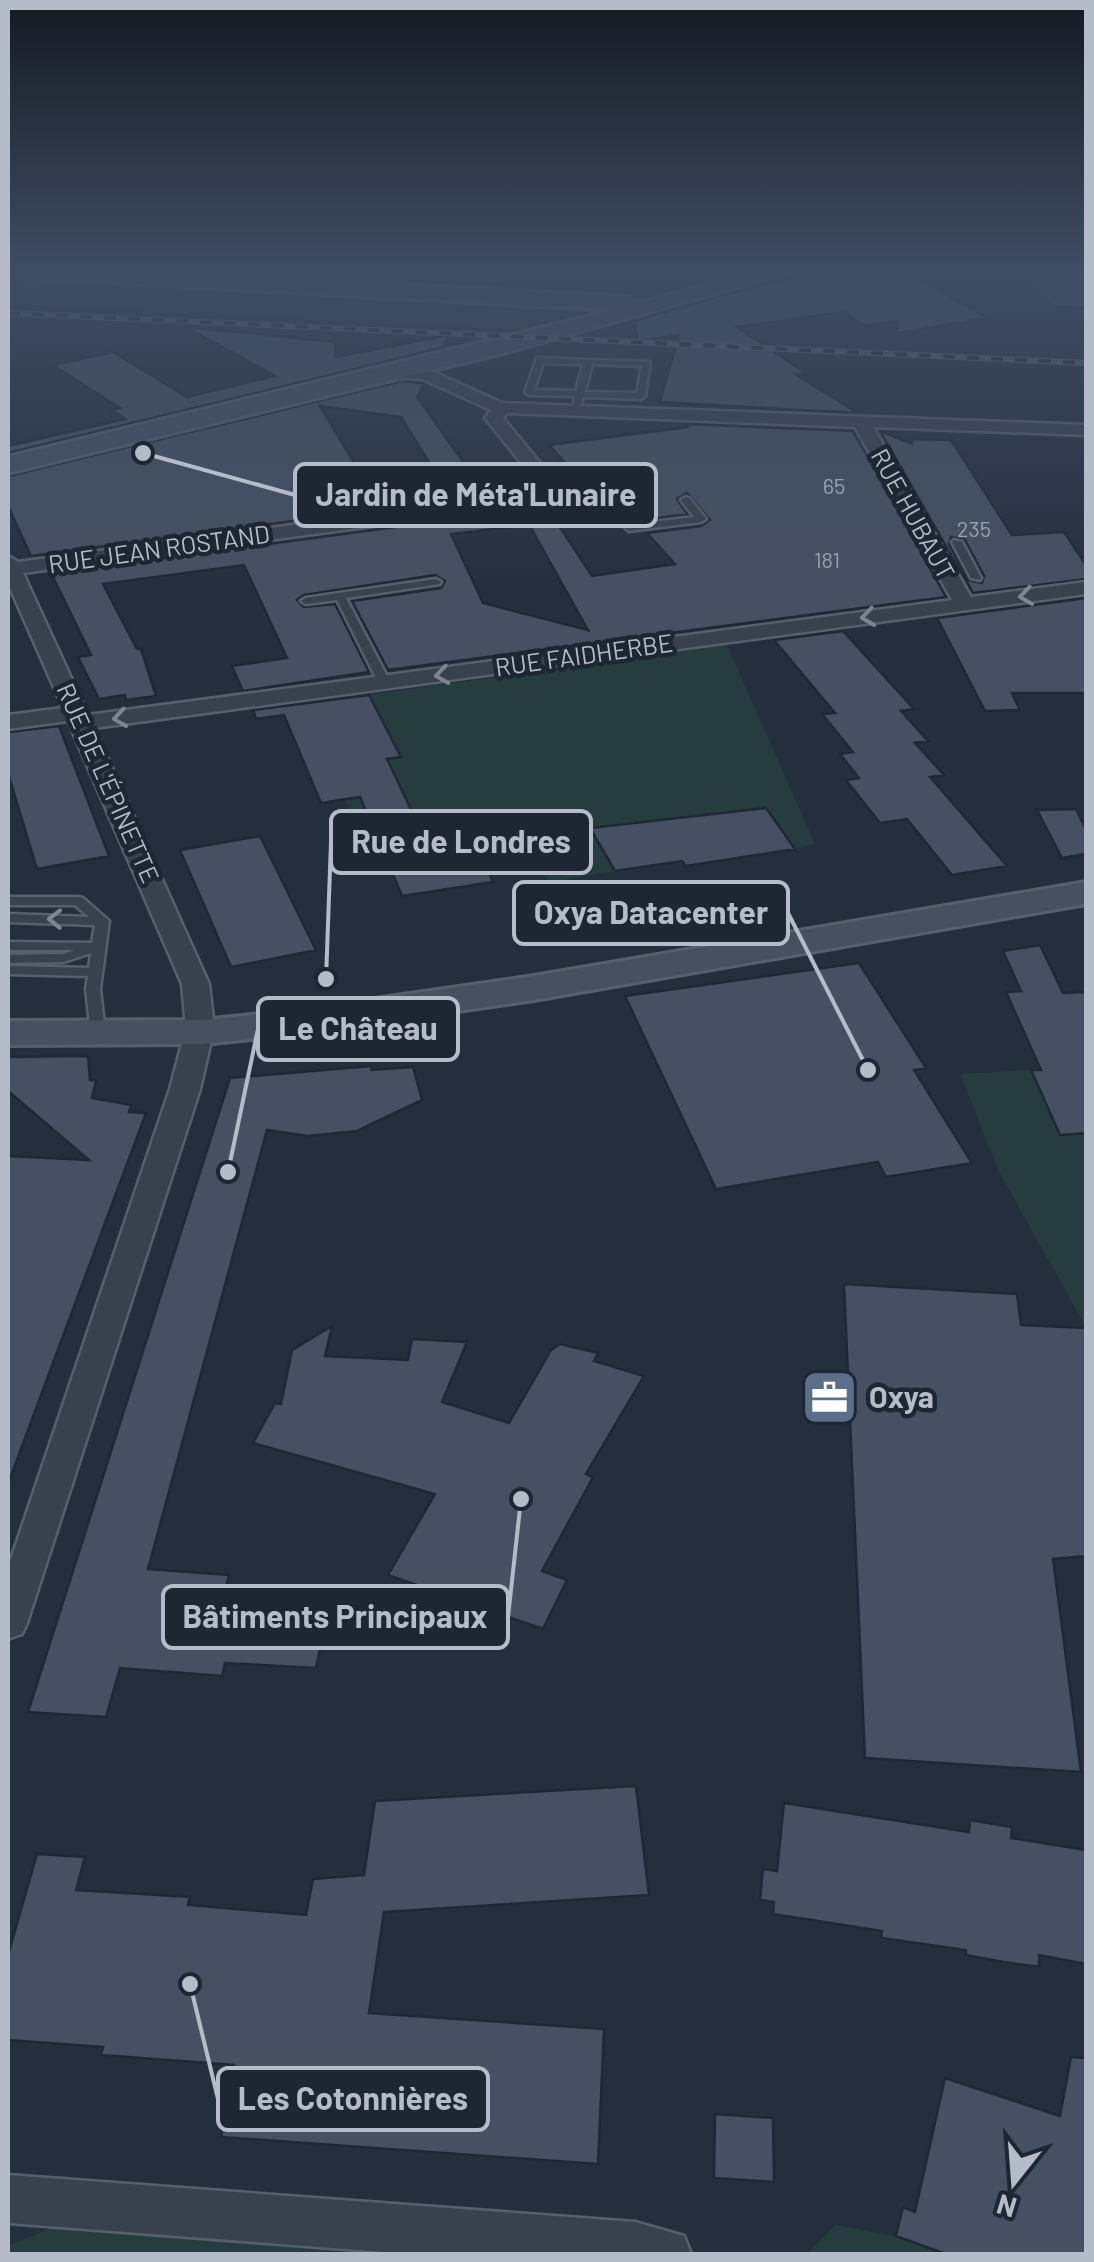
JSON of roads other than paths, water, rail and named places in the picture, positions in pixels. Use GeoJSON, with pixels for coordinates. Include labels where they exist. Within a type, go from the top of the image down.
{"type":"FeatureCollection","features":[{"type":"Feature","properties":{"kind":"street"},"geometry":{"type":"LineString","coordinates":[[8,465],[371,377]]}},
{"type":"Feature","properties":{"kind":"street"},"geometry":{"type":"LineString","coordinates":[[438,377],[459,395],[497,408],[578,402],[862,423],[1086,430]]}},
{"type":"Feature","properties":{"kind":"street"},"geometry":{"type":"LineString","coordinates":[[457,377],[481,402],[497,408]]}},
{"type":"Feature","properties":{"kind":"street"},"geometry":{"type":"LineString","coordinates":[[497,408],[494,418],[550,495]]}},
{"type":"Feature","properties":{"kind":"street","name":"RUE HUBAUT"},"geometry":{"type":"LineString","coordinates":[[862,423],[979,599]]}},
{"type":"Feature","properties":{"kind":"street","name":"RUE JEAN ROSTAND"},"geometry":{"type":"LineString","coordinates":[[9,566],[550,495]]}},
{"type":"Feature","properties":{"kind":"street","name":"RUE DE L'ÉPINETTE"},"geometry":{"type":"LineString","coordinates":[[9,566],[190,966],[203,1020]]}},
{"type":"Feature","properties":{"kind":"street","name":"RUE FAIDHERBE"},"geometry":{"type":"LineString","coordinates":[[8,722],[80,718],[384,682],[979,599],[1086,588]]}},
{"type":"Feature","properties":{"kind":"street"},"geometry":{"type":"LineString","coordinates":[[203,1020],[1086,876]]}},
{"type":"Feature","properties":{"kind":"street"},"geometry":{"type":"LineString","coordinates":[[8,1034],[98,1023],[203,1020],[534,988],[1086,893]]}},
{"type":"Feature","properties":{"kind":"street"},"geometry":{"type":"LineString","coordinates":[[8,1014],[98,1023]]}},
{"type":"Feature","properties":{"kind":"street"},"geometry":{"type":"LineString","coordinates":[[8,1623],[18,1563],[203,1020]]}},
{"type":"Feature","properties":{"kind":"street"},"geometry":{"type":"LineString","coordinates":[[8,2198],[635,2246],[666,2254]]}},
{"type":"Feature","properties":{"kind":"lane"},"geometry":{"type":"LineString","coordinates":[[535,377],[530,392],[578,402],[641,396],[645,377]]}},
{"type":"Feature","properties":{"kind":"lane"},"geometry":{"type":"LineString","coordinates":[[578,402],[584,377]]}},
{"type":"Feature","properties":{"kind":"lane"},"geometry":{"type":"LineString","coordinates":[[550,495],[598,496],[628,528],[701,519],[686,500]]}},
{"type":"Feature","properties":{"kind":"lane"},"geometry":{"type":"LineString","coordinates":[[957,542],[976,578]]}},
{"type":"Feature","properties":{"kind":"lane"},"geometry":{"type":"LineString","coordinates":[[306,601],[436,582]]}},
{"type":"Feature","properties":{"kind":"lane"},"geometry":{"type":"LineString","coordinates":[[340,596],[384,682]]}},
{"type":"Feature","properties":{"kind":"lane"},"geometry":{"type":"LineString","coordinates":[[8,901],[78,901],[102,920]]}},
{"type":"Feature","properties":{"kind":"lane"},"geometry":{"type":"LineString","coordinates":[[8,918],[102,920]]}},
{"type":"Feature","properties":{"kind":"lane"},"geometry":{"type":"LineString","coordinates":[[98,1023],[93,989],[102,920]]}},
{"type":"Feature","properties":{"kind":"lane"},"geometry":{"type":"LineString","coordinates":[[8,946],[99,946]]}},
{"type":"Feature","properties":{"kind":"lane"},"geometry":{"type":"LineString","coordinates":[[8,959],[64,958],[99,946]]}},
{"type":"Feature","properties":{"kind":"lane"},"geometry":{"type":"LineString","coordinates":[[8,970],[96,972]]}},
{"type":"Feature","properties":{"kind":"place","name":"Jardin de Méta'Lunaire"},"geometry":{"type":"Point","coordinates":[143,453]}},
{"type":"Feature","properties":{"kind":"place","name":"Rue de Londres"},"geometry":{"type":"Point","coordinates":[326,979]}},
{"type":"Feature","properties":{"kind":"place","name":"Oxya Datacenter"},"geometry":{"type":"Point","coordinates":[868,1070]}},
{"type":"Feature","properties":{"kind":"place","name":"Le Château"},"geometry":{"type":"Point","coordinates":[228,1172]}},
{"type":"Feature","properties":{"kind":"place","name":"Oxya"},"geometry":{"type":"Point","coordinates":[830,1398]}},
{"type":"Feature","properties":{"kind":"place","name":"Bâtiments Principaux"},"geometry":{"type":"Point","coordinates":[521,1499]}},
{"type":"Feature","properties":{"kind":"place","name":"Les Cotonnières"},"geometry":{"type":"Point","coordinates":[190,1984]}}]}
